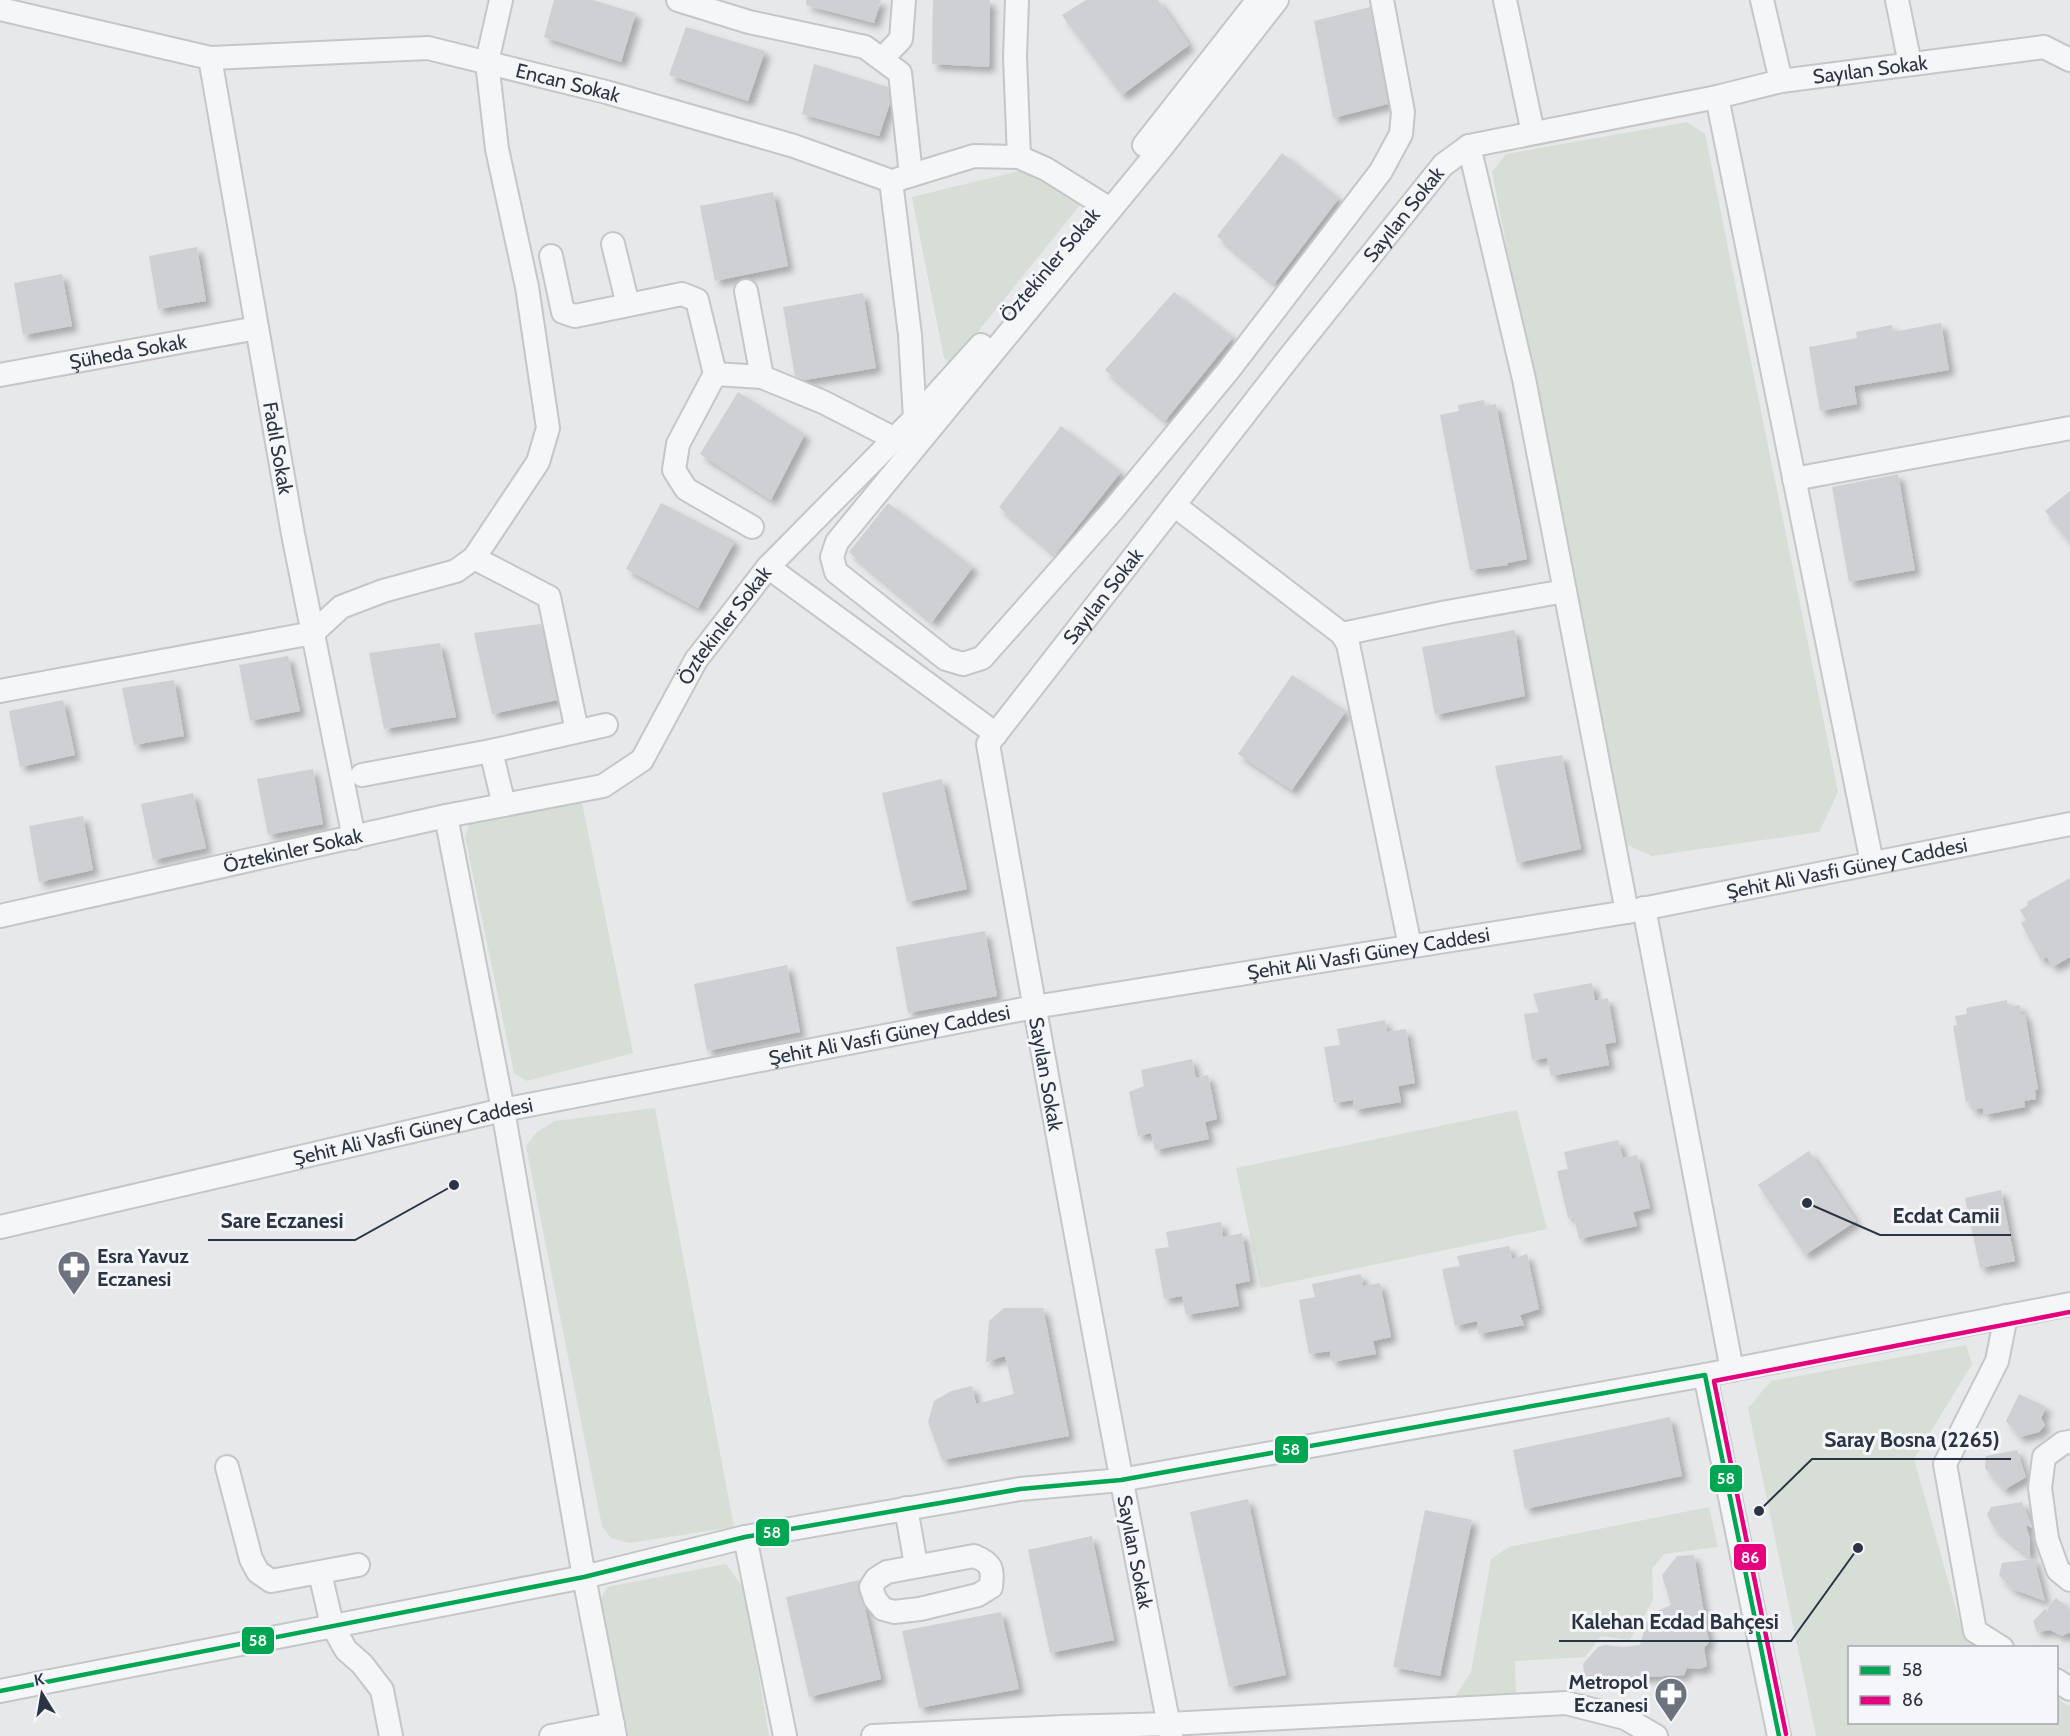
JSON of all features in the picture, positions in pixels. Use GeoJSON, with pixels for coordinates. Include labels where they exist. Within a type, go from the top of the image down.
{"type":"FeatureCollection","features":[{"type":"Feature","properties":{"kind":"street"},"geometry":{"type":"LineString","coordinates":[[0,691],[313,633],[341,607],[383,591],[456,571],[474,558],[538,462],[548,428],[527,287],[497,149],[487,62],[501,0]]}},
{"type":"Feature","properties":{"kind":"street"},"geometry":{"type":"LineString","coordinates":[[678,0],[749,22],[865,47],[900,73],[901,178],[915,418]]}},
{"type":"Feature","properties":{"kind":"street"},"geometry":{"type":"LineString","coordinates":[[882,59],[901,39],[904,0]]}},
{"type":"Feature","properties":{"kind":"street"},"geometry":{"type":"LineString","coordinates":[[1017,0],[1015,57],[1020,157]]}},
{"type":"Feature","properties":{"kind":"street","name":"Öztekinler Sokak"},"geometry":{"type":"LineString","coordinates":[[0,916],[446,816],[603,786],[642,760],[696,660],[768,567],[915,418],[1039,280],[1102,204],[1209,60],[1258,0]]}},
{"type":"Feature","properties":{"kind":"street"},"geometry":{"type":"LineString","coordinates":[[1277,0],[1162,147],[837,542],[832,557],[836,572],[946,659],[963,664],[982,658],[1113,510],[1228,370],[1381,171],[1401,134],[1403,112],[1382,0]]}},
{"type":"Feature","properties":{"kind":"street"},"geometry":{"type":"LineString","coordinates":[[1504,0],[1533,133]]}},
{"type":"Feature","properties":{"kind":"street"},"geometry":{"type":"LineString","coordinates":[[1762,0],[1781,81]]}},
{"type":"Feature","properties":{"kind":"street"},"geometry":{"type":"LineString","coordinates":[[1897,0],[1910,64]]}},
{"type":"Feature","properties":{"kind":"street","name":"Encan Sokak"},"geometry":{"type":"LineString","coordinates":[[0,9],[210,58],[428,48],[606,92],[901,178]]}},
{"type":"Feature","properties":{"kind":"street","name":"Sayılan Sokak"},"geometry":{"type":"LineString","coordinates":[[1170,1730],[1121,1480],[988,744],[1443,165],[1469,146],[1717,97],[1781,81],[2070,42]]}},
{"type":"Feature","properties":{"kind":"street"},"geometry":{"type":"LineString","coordinates":[[2044,47],[2070,60]]}},
{"type":"Feature","properties":{"kind":"street","name":"Fadıl Sokak"},"geometry":{"type":"LineString","coordinates":[[210,58],[293,534],[354,838]]}},
{"type":"Feature","properties":{"kind":"street"},"geometry":{"type":"LineString","coordinates":[[1717,97],[1872,863]]}},
{"type":"Feature","properties":{"kind":"street"},"geometry":{"type":"LineString","coordinates":[[1469,146],[1524,379],[1565,591],[1636,910],[1732,1370]]}},
{"type":"Feature","properties":{"kind":"street"},"geometry":{"type":"LineString","coordinates":[[901,178],[974,156],[1020,157],[1046,169],[1102,204]]}},
{"type":"Feature","properties":{"kind":"street"},"geometry":{"type":"LineString","coordinates":[[613,244],[628,305]]}},
{"type":"Feature","properties":{"kind":"street"},"geometry":{"type":"LineString","coordinates":[[551,256],[563,312],[575,316],[682,294],[697,300],[715,374],[678,444],[674,470],[686,489],[752,527]]}},
{"type":"Feature","properties":{"kind":"street"},"geometry":{"type":"LineString","coordinates":[[746,291],[762,377]]}},
{"type":"Feature","properties":{"kind":"street","name":"Şüheda Sokak"},"geometry":{"type":"LineString","coordinates":[[0,375],[257,328]]}},
{"type":"Feature","properties":{"kind":"street"},"geometry":{"type":"LineString","coordinates":[[715,374],[762,377],[824,402],[895,439]]}},
{"type":"Feature","properties":{"kind":"street"},"geometry":{"type":"LineString","coordinates":[[1794,479],[2070,428]]}},
{"type":"Feature","properties":{"kind":"street"},"geometry":{"type":"LineString","coordinates":[[1174,505],[1342,634],[1348,644],[1410,946]]}},
{"type":"Feature","properties":{"kind":"street"},"geometry":{"type":"LineString","coordinates":[[474,558],[549,597],[577,731]]}},
{"type":"Feature","properties":{"kind":"street"},"geometry":{"type":"LineString","coordinates":[[768,567],[996,734]]}},
{"type":"Feature","properties":{"kind":"street"},"geometry":{"type":"LineString","coordinates":[[1342,634],[1565,591]]}},
{"type":"Feature","properties":{"kind":"street"},"geometry":{"type":"LineString","coordinates":[[362,775],[606,725]]}},
{"type":"Feature","properties":{"kind":"street"},"geometry":{"type":"LineString","coordinates":[[491,750],[504,805]]}},
{"type":"Feature","properties":{"kind":"street"},"geometry":{"type":"LineString","coordinates":[[446,816],[503,1110],[584,1577],[614,1730],[551,1736]]}},
{"type":"Feature","properties":{"kind":"street","name":"Şehit Ali Vasfi Güney Caddesi"},"geometry":{"type":"LineString","coordinates":[[0,1227],[503,1110],[1034,1007],[1636,910],[2070,824]]}},
{"type":"Feature","properties":{"kind":"street"},"geometry":{"type":"LineString","coordinates":[[0,1691],[584,1577],[745,1537],[1020,1489],[1121,1480],[1732,1370],[2070,1304]]}},
{"type":"Feature","properties":{"kind":"street"},"geometry":{"type":"LineString","coordinates":[[2000,1646],[1975,1631],[1945,1464],[1996,1361],[2006,1316]]}},
{"type":"Feature","properties":{"kind":"street"},"geometry":{"type":"LineString","coordinates":[[1705,1375],[1779,1736]]}},
{"type":"Feature","properties":{"kind":"street"},"geometry":{"type":"LineString","coordinates":[[2070,1442],[2063,1443],[2044,1457],[2040,1488],[2047,1539],[2058,1570],[2070,1580]]}},
{"type":"Feature","properties":{"kind":"street"},"geometry":{"type":"LineString","coordinates":[[226,1467],[250,1559],[258,1572],[271,1581],[358,1565]]}},
{"type":"Feature","properties":{"kind":"street"},"geometry":{"type":"LineString","coordinates":[[906,1508],[916,1565]]}},
{"type":"Feature","properties":{"kind":"street"},"geometry":{"type":"LineString","coordinates":[[745,1537],[785,1736]]}},
{"type":"Feature","properties":{"kind":"street"},"geometry":{"type":"LineString","coordinates":[[974,1556],[986,1561],[992,1570],[991,1587],[978,1595],[920,1609],[894,1612],[883,1609],[875,1599],[871,1587],[876,1580],[887,1572],[916,1565],[974,1556]]}},
{"type":"Feature","properties":{"kind":"street"},"geometry":{"type":"LineString","coordinates":[[320,1573],[332,1625],[346,1650],[362,1664],[382,1690],[391,1736]]}},
{"type":"Feature","properties":{"kind":"street"},"geometry":{"type":"LineString","coordinates":[[873,1736],[1170,1730],[1566,1703],[1625,1718],[1656,1736]]}},
{"type":"Feature","properties":{"kind":"shaded area"},"geometry":{"type":"Polygon","coordinates":[[[1687,122],[1705,134],[1838,792],[1819,832],[1652,856],[1623,843],[1492,172],[1506,154],[1687,122]]]}},
{"type":"Feature","properties":{"kind":"shaded area"},"geometry":{"type":"Polygon","coordinates":[[[1027,169],[1080,205],[952,364],[944,358],[912,197],[1027,169]]]}},
{"type":"Feature","properties":{"kind":"shaded area"},"geometry":{"type":"Polygon","coordinates":[[[580,793],[633,1053],[527,1081],[514,1073],[465,837],[471,819],[580,793]]]}},
{"type":"Feature","properties":{"kind":"shaded area"},"geometry":{"type":"Polygon","coordinates":[[[655,1108],[734,1527],[629,1543],[611,1538],[602,1526],[526,1146],[537,1132],[555,1121],[655,1108]]]}},
{"type":"Feature","properties":{"kind":"shaded area"},"geometry":{"type":"Polygon","coordinates":[[[1517,1110],[1547,1229],[1261,1288],[1236,1168],[1517,1110]]]}},
{"type":"Feature","properties":{"kind":"shaded area"},"geometry":{"type":"Polygon","coordinates":[[[1966,1345],[1972,1364],[1914,1459],[1964,1637],[1978,1646],[1848,1646],[1848,1724],[2058,1724],[2058,1699],[2070,1707],[2070,1736],[1816,1736],[1748,1408],[1771,1381],[1966,1345]]]}},
{"type":"Feature","properties":{"kind":"shaded area"},"geometry":{"type":"Polygon","coordinates":[[[1709,1507],[1718,1547],[1664,1554],[1652,1569],[1653,1600],[1630,1640],[1601,1636],[1585,1657],[1515,1661],[1516,1696],[1455,1697],[1471,1672],[1491,1559],[1509,1547],[1709,1507]]]}},
{"type":"Feature","properties":{"kind":"shaded area"},"geometry":{"type":"Polygon","coordinates":[[[726,1564],[744,1589],[769,1736],[626,1736],[598,1605],[607,1587],[726,1564]]]}},
{"type":"Feature","properties":{"kind":"building"},"geometry":{"type":"Polygon","coordinates":[[[554,0],[593,0],[636,13],[621,62],[544,37],[554,0]]]}},
{"type":"Feature","properties":{"kind":"building"},"geometry":{"type":"Polygon","coordinates":[[[806,0],[881,0],[874,23],[806,5],[806,0]]]}},
{"type":"Feature","properties":{"kind":"building"},"geometry":{"type":"Polygon","coordinates":[[[933,0],[990,0],[989,67],[932,64],[933,0]]]}},
{"type":"Feature","properties":{"kind":"building"},"geometry":{"type":"Polygon","coordinates":[[[1086,0],[1158,0],[1189,45],[1122,95],[1062,15],[1086,0]]]}},
{"type":"Feature","properties":{"kind":"building"},"geometry":{"type":"Polygon","coordinates":[[[1370,7],[1388,104],[1333,118],[1314,21],[1370,7]]]}},
{"type":"Feature","properties":{"kind":"building"},"geometry":{"type":"Polygon","coordinates":[[[686,27],[765,51],[748,101],[669,75],[686,27]]]}},
{"type":"Feature","properties":{"kind":"building"},"geometry":{"type":"Polygon","coordinates":[[[814,64],[888,87],[890,103],[879,136],[802,114],[814,64]]]}},
{"type":"Feature","properties":{"kind":"building"},"geometry":{"type":"Polygon","coordinates":[[[1282,153],[1339,198],[1274,284],[1217,236],[1282,153]]]}},
{"type":"Feature","properties":{"kind":"building"},"geometry":{"type":"Polygon","coordinates":[[[773,192],[788,266],[715,281],[700,206],[773,192]]]}},
{"type":"Feature","properties":{"kind":"building"},"geometry":{"type":"Polygon","coordinates":[[[197,247],[206,301],[158,309],[149,256],[197,247]]]}},
{"type":"Feature","properties":{"kind":"building"},"geometry":{"type":"Polygon","coordinates":[[[62,274],[72,326],[23,335],[14,283],[62,274]]]}},
{"type":"Feature","properties":{"kind":"building"},"geometry":{"type":"Polygon","coordinates":[[[1174,292],[1233,337],[1165,421],[1105,370],[1174,292]]]}},
{"type":"Feature","properties":{"kind":"building"},"geometry":{"type":"Polygon","coordinates":[[[863,293],[876,368],[805,380],[795,376],[783,307],[863,293]]]}},
{"type":"Feature","properties":{"kind":"building"},"geometry":{"type":"Polygon","coordinates":[[[1941,323],[1949,370],[1854,386],[1857,404],[1820,411],[1809,347],[1857,338],[1856,332],[1892,325],[1893,332],[1941,323]]]}},
{"type":"Feature","properties":{"kind":"building"},"geometry":{"type":"Polygon","coordinates":[[[738,392],[805,434],[771,500],[700,454],[738,392]]]}},
{"type":"Feature","properties":{"kind":"building"},"geometry":{"type":"Polygon","coordinates":[[[1484,400],[1485,406],[1496,404],[1527,559],[1508,563],[1508,565],[1470,570],[1440,415],[1459,411],[1458,405],[1484,400]]]}},
{"type":"Feature","properties":{"kind":"building"},"geometry":{"type":"Polygon","coordinates":[[[1061,426],[1121,472],[1055,555],[999,507],[1061,426]]]}},
{"type":"Feature","properties":{"kind":"building"},"geometry":{"type":"Polygon","coordinates":[[[1898,474],[1915,570],[1849,582],[1832,487],[1898,474]]]}},
{"type":"Feature","properties":{"kind":"building"},"geometry":{"type":"Polygon","coordinates":[[[2070,491],[2070,543],[2045,511],[2070,491]]]}},
{"type":"Feature","properties":{"kind":"building"},"geometry":{"type":"Polygon","coordinates":[[[661,503],[735,541],[698,608],[626,569],[661,503]]]}},
{"type":"Feature","properties":{"kind":"building"},"geometry":{"type":"Polygon","coordinates":[[[888,503],[973,567],[932,622],[849,552],[888,503]]]}},
{"type":"Feature","properties":{"kind":"building"},"geometry":{"type":"Polygon","coordinates":[[[541,624],[557,700],[492,714],[474,633],[541,624]]]}},
{"type":"Feature","properties":{"kind":"building"},"geometry":{"type":"Polygon","coordinates":[[[1515,630],[1525,696],[1435,715],[1422,647],[1515,630]]]}},
{"type":"Feature","properties":{"kind":"building"},"geometry":{"type":"Polygon","coordinates":[[[440,643],[456,717],[384,729],[369,653],[440,643]]]}},
{"type":"Feature","properties":{"kind":"building"},"geometry":{"type":"Polygon","coordinates":[[[288,656],[300,711],[250,721],[239,665],[288,656]]]}},
{"type":"Feature","properties":{"kind":"building"},"geometry":{"type":"Polygon","coordinates":[[[1292,675],[1346,711],[1292,790],[1238,754],[1292,675]]]}},
{"type":"Feature","properties":{"kind":"building"},"geometry":{"type":"Polygon","coordinates":[[[174,680],[184,736],[134,745],[122,688],[174,680]]]}},
{"type":"Feature","properties":{"kind":"building"},"geometry":{"type":"Polygon","coordinates":[[[63,700],[75,755],[20,767],[9,711],[63,700]]]}},
{"type":"Feature","properties":{"kind":"building"},"geometry":{"type":"Polygon","coordinates":[[[1562,755],[1581,849],[1517,863],[1495,766],[1562,755]]]}},
{"type":"Feature","properties":{"kind":"building"},"geometry":{"type":"Polygon","coordinates":[[[313,769],[323,824],[268,835],[257,779],[313,769]]]}},
{"type":"Feature","properties":{"kind":"building"},"geometry":{"type":"Polygon","coordinates":[[[942,779],[967,889],[907,902],[882,793],[942,779]]]}},
{"type":"Feature","properties":{"kind":"building"},"geometry":{"type":"Polygon","coordinates":[[[193,793],[206,848],[153,860],[141,804],[193,793]]]}},
{"type":"Feature","properties":{"kind":"building"},"geometry":{"type":"Polygon","coordinates":[[[83,816],[93,870],[39,882],[29,826],[83,816]]]}},
{"type":"Feature","properties":{"kind":"building"},"geometry":{"type":"Polygon","coordinates":[[[2070,878],[2070,957],[2052,967],[2047,957],[2041,960],[2021,923],[2026,920],[2020,910],[2028,905],[2027,902],[2070,878]]]}},
{"type":"Feature","properties":{"kind":"building"},"geometry":{"type":"Polygon","coordinates":[[[985,931],[997,996],[908,1013],[896,947],[985,931]]]}},
{"type":"Feature","properties":{"kind":"building"},"geometry":{"type":"Polygon","coordinates":[[[787,965],[800,1032],[707,1051],[694,984],[787,965]]]}},
{"type":"Feature","properties":{"kind":"building"},"geometry":{"type":"Polygon","coordinates":[[[1592,983],[1595,1001],[1608,998],[1616,1042],[1605,1044],[1609,1065],[1551,1076],[1547,1058],[1532,1060],[1524,1014],[1539,1012],[1533,994],[1592,983]]]}},
{"type":"Feature","properties":{"kind":"building"},"geometry":{"type":"Polygon","coordinates":[[[2007,1000],[2008,1007],[2020,1005],[2021,1014],[2025,1014],[2038,1089],[2035,1090],[2036,1099],[2024,1101],[2025,1107],[1984,1115],[1983,1108],[1971,1110],[1970,1101],[1966,1102],[1953,1026],[1957,1025],[1955,1016],[1967,1014],[1966,1008],[2007,1000]]]}},
{"type":"Feature","properties":{"kind":"building"},"geometry":{"type":"Polygon","coordinates":[[[1385,1020],[1387,1032],[1406,1029],[1415,1083],[1398,1086],[1401,1102],[1354,1110],[1353,1100],[1334,1103],[1324,1047],[1340,1045],[1337,1029],[1385,1020]]]}},
{"type":"Feature","properties":{"kind":"building"},"geometry":{"type":"Polygon","coordinates":[[[1192,1059],[1196,1078],[1208,1075],[1217,1119],[1205,1122],[1209,1139],[1155,1150],[1151,1133],[1138,1136],[1129,1092],[1144,1086],[1141,1070],[1192,1059]]]}},
{"type":"Feature","properties":{"kind":"building"},"geometry":{"type":"Polygon","coordinates":[[[1618,1140],[1623,1158],[1637,1155],[1650,1208],[1633,1212],[1637,1226],[1579,1239],[1574,1217],[1568,1218],[1557,1171],[1568,1169],[1564,1152],[1618,1140]]]}},
{"type":"Feature","properties":{"kind":"building"},"geometry":{"type":"Polygon","coordinates":[[[1809,1151],[1856,1221],[1805,1255],[1758,1185],[1809,1151]]]}},
{"type":"Feature","properties":{"kind":"building"},"geometry":{"type":"Polygon","coordinates":[[[2001,1190],[2015,1261],[1980,1268],[1965,1198],[2001,1190]]]}},
{"type":"Feature","properties":{"kind":"building"},"geometry":{"type":"Polygon","coordinates":[[[1221,1222],[1223,1237],[1242,1233],[1250,1281],[1235,1284],[1239,1306],[1186,1315],[1182,1296],[1164,1299],[1155,1249],[1169,1247],[1166,1232],[1221,1222]]]}},
{"type":"Feature","properties":{"kind":"building"},"geometry":{"type":"Polygon","coordinates":[[[1509,1246],[1512,1259],[1527,1254],[1539,1309],[1520,1315],[1524,1325],[1478,1334],[1477,1321],[1455,1326],[1442,1269],[1460,1266],[1457,1256],[1509,1246]]]}},
{"type":"Feature","properties":{"kind":"building"},"geometry":{"type":"Polygon","coordinates":[[[1361,1274],[1363,1286],[1380,1283],[1391,1337],[1373,1341],[1376,1354],[1332,1362],[1330,1351],[1309,1354],[1299,1300],[1315,1297],[1312,1284],[1361,1274]]]}},
{"type":"Feature","properties":{"kind":"building"},"geometry":{"type":"Polygon","coordinates":[[[1004,1308],[1043,1308],[1069,1436],[942,1460],[928,1422],[934,1401],[951,1391],[972,1386],[976,1404],[1014,1394],[1005,1356],[986,1362],[989,1321],[1004,1308]]]}},
{"type":"Feature","properties":{"kind":"building"},"geometry":{"type":"Polygon","coordinates":[[[2019,1394],[2046,1407],[2041,1418],[2045,1425],[2039,1432],[2020,1437],[2006,1421],[2019,1394]]]}},
{"type":"Feature","properties":{"kind":"building"},"geometry":{"type":"Polygon","coordinates":[[[1670,1417],[1682,1476],[1525,1509],[1513,1450],[1670,1417]]]}},
{"type":"Feature","properties":{"kind":"building"},"geometry":{"type":"Polygon","coordinates":[[[2017,1450],[2026,1477],[2004,1490],[1985,1468],[1986,1456],[2017,1450]]]}},
{"type":"Feature","properties":{"kind":"building"},"geometry":{"type":"Polygon","coordinates":[[[1248,1499],[1286,1675],[1229,1687],[1190,1512],[1248,1499]]]}},
{"type":"Feature","properties":{"kind":"building"},"geometry":{"type":"Polygon","coordinates":[[[2022,1502],[2032,1526],[2032,1528],[2026,1525],[2030,1540],[2030,1558],[1995,1529],[1987,1515],[1991,1507],[2022,1502]]]}},
{"type":"Feature","properties":{"kind":"building"},"geometry":{"type":"Polygon","coordinates":[[[1425,1510],[1472,1520],[1440,1676],[1393,1667],[1425,1510]]]}},
{"type":"Feature","properties":{"kind":"building"},"geometry":{"type":"Polygon","coordinates":[[[1092,1536],[1114,1640],[1050,1653],[1028,1550],[1092,1536]]]}},
{"type":"Feature","properties":{"kind":"building"},"geometry":{"type":"Polygon","coordinates":[[[1694,1555],[1709,1642],[1704,1648],[1707,1666],[1700,1669],[1687,1668],[1684,1675],[1585,1680],[1583,1664],[1598,1647],[1640,1645],[1646,1624],[1655,1612],[1671,1605],[1662,1575],[1677,1556],[1694,1555]]]}},
{"type":"Feature","properties":{"kind":"building"},"geometry":{"type":"Polygon","coordinates":[[[2034,1559],[2045,1601],[2012,1589],[1999,1575],[2002,1563],[2034,1559]]]}},
{"type":"Feature","properties":{"kind":"building"},"geometry":{"type":"Polygon","coordinates":[[[859,1580],[858,1591],[865,1608],[881,1679],[809,1697],[786,1597],[859,1580]]]}},
{"type":"Feature","properties":{"kind":"building"},"geometry":{"type":"Polygon","coordinates":[[[2056,1598],[2070,1610],[2070,1632],[2062,1636],[2050,1630],[2037,1632],[2033,1621],[2046,1608],[2047,1612],[2056,1598]]]}},
{"type":"Feature","properties":{"kind":"building"},"geometry":{"type":"Polygon","coordinates":[[[1001,1612],[1019,1689],[919,1708],[902,1631],[1001,1612]]]}},
{"type":"Feature","properties":{"kind":"transit line","name":"86"},"geometry":{"type":"LineString","coordinates":[[1786,1734],[1714,1381],[2070,1312]]}},
{"type":"Feature","properties":{"kind":"transit line","name":"58"},"geometry":{"type":"LineString","coordinates":[[0,1691],[584,1577],[745,1537],[1020,1489],[1121,1480],[1705,1375],[1779,1736]]}},
{"type":"Feature","properties":{"kind":"place","name":"Sare Eczanesi"},"geometry":{"type":"Point","coordinates":[454,1185]}},
{"type":"Feature","properties":{"kind":"place","name":"Ecdat Camii"},"geometry":{"type":"Point","coordinates":[1807,1203]}},
{"type":"Feature","properties":{"kind":"place","name":"Esra Yavuz Eczanesi"},"geometry":{"type":"Point","coordinates":[74,1296]}},
{"type":"Feature","properties":{"kind":"place","name":"Saray Bosna (2265)"},"geometry":{"type":"Point","coordinates":[1759,1511]}},
{"type":"Feature","properties":{"kind":"place","name":"Kalehan Ecdad Bahçesi"},"geometry":{"type":"Point","coordinates":[1858,1548]}},
{"type":"Feature","properties":{"kind":"place","name":"Metropol Eczanesi"},"geometry":{"type":"Point","coordinates":[1671,1723]}}]}
